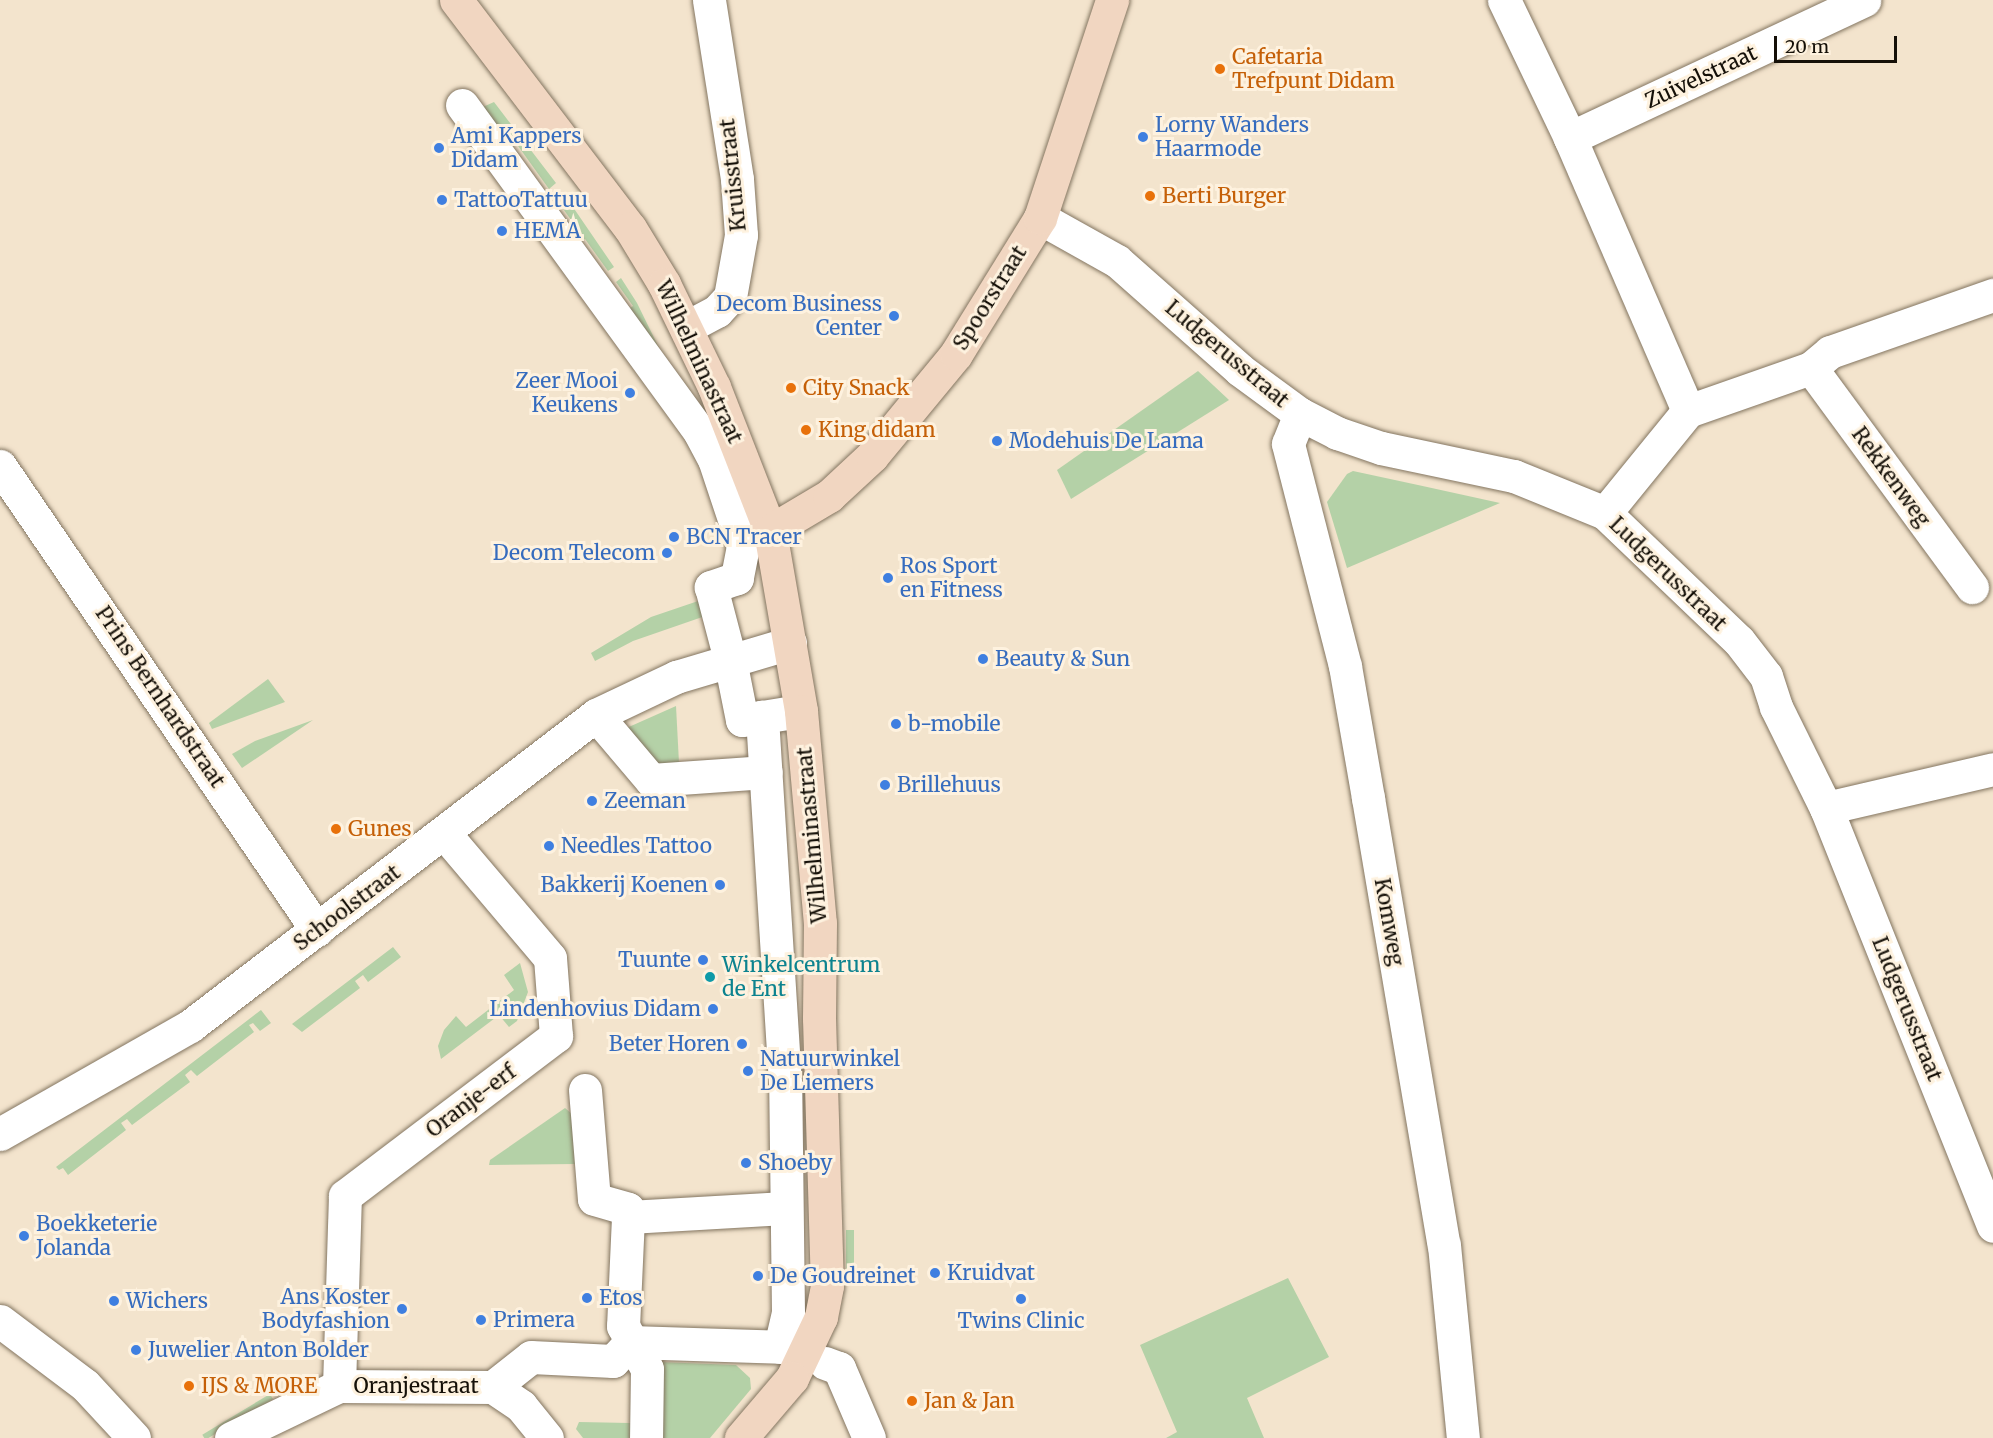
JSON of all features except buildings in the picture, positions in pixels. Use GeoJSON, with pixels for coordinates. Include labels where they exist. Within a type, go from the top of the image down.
{"type":"FeatureCollection","features":[{"type":"Feature","properties":{"kind":"street","name":"Wilhelminastraat"},"geometry":{"type":"LineString","coordinates":[[456,0],[630,228],[687,327],[745,462],[770,531],[801,711],[820,923],[819,1018],[827,1286],[821,1317],[792,1378],[741,1438]]}},
{"type":"Feature","properties":{"kind":"street","name":"Kruisstraat"},"geometry":{"type":"LineString","coordinates":[[687,327],[717,311],[730,297],[741,235],[737,179],[708,0]]}},
{"type":"Feature","properties":{"kind":"street","name":"Spoorstraat"},"geometry":{"type":"LineString","coordinates":[[770,531],[829,496],[894,431],[956,354],[1040,218],[1112,0]]}},
{"type":"Feature","properties":{"kind":"street"},"geometry":{"type":"LineString","coordinates":[[1504,0],[1570,138],[1688,411]]}},
{"type":"Feature","properties":{"kind":"street","name":"Zuivelstraat"},"geometry":{"type":"LineString","coordinates":[[1570,138],[1864,0]]}},
{"type":"Feature","properties":{"kind":"street","name":"Wilhelminastraat"},"geometry":{"type":"LineString","coordinates":[[462,105],[700,433],[723,470],[742,546],[737,578],[711,587],[730,659],[742,720],[762,717],[782,994],[788,1313],[784,1347],[627,1334]]}},
{"type":"Feature","properties":{"kind":"street","name":"Ludgerusstraat"},"geometry":{"type":"LineString","coordinates":[[1040,218],[1117,261],[1240,370],[1300,414],[1337,433],[1381,448],[1514,476],[1605,513],[1739,641],[1766,676],[1776,707],[1826,807],[1993,1226]]}},
{"type":"Feature","properties":{"kind":"street"},"geometry":{"type":"LineString","coordinates":[[1605,513],[1688,411],[1811,368],[1830,352],[1993,294]]}},
{"type":"Feature","properties":{"kind":"street","name":"Rekkenweg"},"geometry":{"type":"LineString","coordinates":[[1811,368],[1972,586]]}},
{"type":"Feature","properties":{"kind":"street","name":"Komweg"},"geometry":{"type":"LineString","coordinates":[[1300,414],[1288,444],[1345,666],[1444,1245],[1463,1438]]}},
{"type":"Feature","properties":{"kind":"street","name":"Prins Bernhardstraat"},"geometry":{"type":"LineString","coordinates":[[0,466],[317,930]]}},
{"type":"Feature","properties":{"kind":"street","name":"Schoolstraat"},"geometry":{"type":"LineString","coordinates":[[0,1134],[157,1048],[445,834],[596,715],[676,677],[790,643]]}},
{"type":"Feature","properties":{"kind":"street"},"geometry":{"type":"LineString","coordinates":[[762,717],[801,711]]}},
{"type":"Feature","properties":{"kind":"street","name":"Wilhelminastraat"},"geometry":{"type":"LineString","coordinates":[[596,715],[651,780],[766,772]]}},
{"type":"Feature","properties":{"kind":"street"},"geometry":{"type":"LineString","coordinates":[[1826,807],[1993,769]]}},
{"type":"Feature","properties":{"kind":"street","name":"Oranje-erf"},"geometry":{"type":"LineString","coordinates":[[339,1386],[345,1196],[556,1036],[550,958],[445,834]]}},
{"type":"Feature","properties":{"kind":"street"},"geometry":{"type":"LineString","coordinates":[[585,1090],[594,1199],[628,1209],[627,1334],[647,1368],[646,1438]]}},
{"type":"Feature","properties":{"kind":"street"},"geometry":{"type":"LineString","coordinates":[[628,1217],[786,1208]]}},
{"type":"Feature","properties":{"kind":"street"},"geometry":{"type":"LineString","coordinates":[[0,1321],[85,1385],[134,1438]]}},
{"type":"Feature","properties":{"kind":"street","name":"Oranjestraat"},"geometry":{"type":"LineString","coordinates":[[231,1438],[339,1386],[493,1387],[531,1357],[613,1361],[627,1334]]}},
{"type":"Feature","properties":{"kind":"street"},"geometry":{"type":"LineString","coordinates":[[825,1363],[839,1368],[869,1438]]}},
{"type":"Feature","properties":{"kind":"street"},"geometry":{"type":"LineString","coordinates":[[493,1387],[521,1406],[547,1438]]}},
{"type":"Feature","properties":{"kind":"green space"},"geometry":{"type":"Polygon","coordinates":[[[494,102],[556,183],[549,189],[503,125],[492,132],[476,110],[494,102]]]}},
{"type":"Feature","properties":{"kind":"green space"},"geometry":{"type":"Polygon","coordinates":[[[564,194],[614,267],[608,271],[585,239],[574,246],[569,239],[579,231],[556,199],[564,194]]]}},
{"type":"Feature","properties":{"kind":"green space"},"geometry":{"type":"Polygon","coordinates":[[[621,278],[637,303],[663,356],[622,314],[633,306],[616,282],[621,278]]]}},
{"type":"Feature","properties":{"kind":"green space"},"geometry":{"type":"Polygon","coordinates":[[[1198,371],[1229,400],[1071,499],[1057,470],[1198,371]]]}},
{"type":"Feature","properties":{"kind":"green space"},"geometry":{"type":"Polygon","coordinates":[[[1353,471],[1500,503],[1347,568],[1327,502],[1347,474],[1353,471]]]}},
{"type":"Feature","properties":{"kind":"green space"},"geometry":{"type":"Polygon","coordinates":[[[707,598],[711,614],[633,641],[595,661],[591,653],[651,617],[707,598]]]}},
{"type":"Feature","properties":{"kind":"green space"},"geometry":{"type":"Polygon","coordinates":[[[268,679],[285,702],[212,729],[209,723],[268,679]]]}},
{"type":"Feature","properties":{"kind":"green space"},"geometry":{"type":"Polygon","coordinates":[[[676,706],[679,763],[650,764],[622,730],[676,706]]]}},
{"type":"Feature","properties":{"kind":"green space"},"geometry":{"type":"Polygon","coordinates":[[[313,720],[242,768],[232,754],[255,741],[313,720]]]}},
{"type":"Feature","properties":{"kind":"green space"},"geometry":{"type":"Polygon","coordinates":[[[393,947],[401,957],[368,982],[363,975],[355,981],[360,988],[302,1032],[292,1024],[393,947]]]}},
{"type":"Feature","properties":{"kind":"green space"},"geometry":{"type":"Polygon","coordinates":[[[520,963],[528,992],[517,1021],[509,1027],[499,1015],[441,1059],[438,1046],[444,1030],[456,1016],[466,1027],[514,990],[504,975],[520,963]]]}},
{"type":"Feature","properties":{"kind":"green space"},"geometry":{"type":"Polygon","coordinates":[[[261,1010],[271,1023],[260,1031],[253,1023],[249,1025],[254,1032],[197,1076],[191,1070],[185,1075],[190,1082],[132,1125],[127,1119],[121,1123],[126,1130],[68,1175],[63,1168],[59,1170],[56,1167],[261,1010]]]}},
{"type":"Feature","properties":{"kind":"green space"},"geometry":{"type":"Polygon","coordinates":[[[565,1108],[572,1114],[575,1164],[489,1165],[490,1160],[565,1108]]]}},
{"type":"Feature","properties":{"kind":"green space"},"geometry":{"type":"Polygon","coordinates":[[[846,1230],[854,1230],[854,1284],[846,1284],[846,1230]]]}},
{"type":"Feature","properties":{"kind":"green space"},"geometry":{"type":"Polygon","coordinates":[[[1288,1278],[1329,1357],[1247,1398],[1264,1438],[1166,1438],[1177,1432],[1140,1345],[1288,1278]]]}},
{"type":"Feature","properties":{"kind":"green space"},"geometry":{"type":"Polygon","coordinates":[[[660,1362],[736,1365],[750,1378],[751,1389],[710,1438],[658,1438],[660,1362]]]}},
{"type":"Feature","properties":{"kind":"green space"},"geometry":{"type":"Polygon","coordinates":[[[270,1394],[273,1399],[208,1438],[204,1438],[202,1435],[270,1394]]]}},
{"type":"Feature","properties":{"kind":"green space"},"geometry":{"type":"Polygon","coordinates":[[[579,1422],[630,1423],[637,1438],[583,1438],[576,1429],[579,1422]]]}},
{"type":"Feature","properties":{"kind":"place","name":"Cafetaria Trefpunt Didam"},"geometry":{"type":"Point","coordinates":[1220,69]}},
{"type":"Feature","properties":{"kind":"place","name":"Lorny Wanders Haarmode"},"geometry":{"type":"Point","coordinates":[1143,137]}},
{"type":"Feature","properties":{"kind":"place","name":"Ami Kappers Didam"},"geometry":{"type":"Point","coordinates":[439,148]}},
{"type":"Feature","properties":{"kind":"place","name":"Berti Burger"},"geometry":{"type":"Point","coordinates":[1150,196]}},
{"type":"Feature","properties":{"kind":"place","name":"TattooTattuu"},"geometry":{"type":"Point","coordinates":[442,200]}},
{"type":"Feature","properties":{"kind":"place","name":"HEMA"},"geometry":{"type":"Point","coordinates":[502,231]}},
{"type":"Feature","properties":{"kind":"place","name":"Decom Business Center"},"geometry":{"type":"Point","coordinates":[894,316]}},
{"type":"Feature","properties":{"kind":"place","name":"City Snack"},"geometry":{"type":"Point","coordinates":[791,388]}},
{"type":"Feature","properties":{"kind":"place","name":"Zeer Mooi Keukens"},"geometry":{"type":"Point","coordinates":[630,393]}},
{"type":"Feature","properties":{"kind":"place","name":"King didam"},"geometry":{"type":"Point","coordinates":[806,430]}},
{"type":"Feature","properties":{"kind":"place","name":"Modehuis De Lama"},"geometry":{"type":"Point","coordinates":[997,441]}},
{"type":"Feature","properties":{"kind":"place","name":"BCN Tracer"},"geometry":{"type":"Point","coordinates":[674,537]}},
{"type":"Feature","properties":{"kind":"place","name":"Decom Telecom"},"geometry":{"type":"Point","coordinates":[667,553]}},
{"type":"Feature","properties":{"kind":"place","name":"Ros Sport en Fitness"},"geometry":{"type":"Point","coordinates":[888,578]}},
{"type":"Feature","properties":{"kind":"place","name":"Beauty & Sun"},"geometry":{"type":"Point","coordinates":[983,659]}},
{"type":"Feature","properties":{"kind":"place","name":"b-mobile"},"geometry":{"type":"Point","coordinates":[896,724]}},
{"type":"Feature","properties":{"kind":"place","name":"Brillehuus"},"geometry":{"type":"Point","coordinates":[885,785]}},
{"type":"Feature","properties":{"kind":"place","name":"Zeeman"},"geometry":{"type":"Point","coordinates":[592,801]}},
{"type":"Feature","properties":{"kind":"place","name":"Gunes"},"geometry":{"type":"Point","coordinates":[336,829]}},
{"type":"Feature","properties":{"kind":"place","name":"Needles Tattoo"},"geometry":{"type":"Point","coordinates":[549,846]}},
{"type":"Feature","properties":{"kind":"place","name":"Bakkerij Koenen"},"geometry":{"type":"Point","coordinates":[720,885]}},
{"type":"Feature","properties":{"kind":"place","name":"Tuunte"},"geometry":{"type":"Point","coordinates":[703,960]}},
{"type":"Feature","properties":{"kind":"place","name":"Winkelcentrum de Ent"},"geometry":{"type":"Point","coordinates":[710,977]}},
{"type":"Feature","properties":{"kind":"place","name":"Lindenhovius Didam"},"geometry":{"type":"Point","coordinates":[713,1009]}},
{"type":"Feature","properties":{"kind":"place","name":"Beter Horen"},"geometry":{"type":"Point","coordinates":[742,1044]}},
{"type":"Feature","properties":{"kind":"place","name":"Natuurwinkel De Liemers"},"geometry":{"type":"Point","coordinates":[748,1071]}},
{"type":"Feature","properties":{"kind":"place","name":"Shoeby"},"geometry":{"type":"Point","coordinates":[746,1163]}},
{"type":"Feature","properties":{"kind":"place","name":"Boekketerie Jolanda"},"geometry":{"type":"Point","coordinates":[24,1236]}},
{"type":"Feature","properties":{"kind":"place","name":"Kruidvat"},"geometry":{"type":"Point","coordinates":[935,1273]}},
{"type":"Feature","properties":{"kind":"place","name":"De Goudreinet"},"geometry":{"type":"Point","coordinates":[758,1276]}},
{"type":"Feature","properties":{"kind":"place","name":"Etos"},"geometry":{"type":"Point","coordinates":[587,1298]}},
{"type":"Feature","properties":{"kind":"place","name":"Twins Clinic"},"geometry":{"type":"Point","coordinates":[1021,1299]}},
{"type":"Feature","properties":{"kind":"place","name":"Wichers"},"geometry":{"type":"Point","coordinates":[114,1301]}},
{"type":"Feature","properties":{"kind":"place","name":"Ans Koster Bodyfashion"},"geometry":{"type":"Point","coordinates":[402,1309]}},
{"type":"Feature","properties":{"kind":"place","name":"Primera"},"geometry":{"type":"Point","coordinates":[481,1320]}},
{"type":"Feature","properties":{"kind":"place","name":"Juwelier Anton Bolder"},"geometry":{"type":"Point","coordinates":[136,1350]}},
{"type":"Feature","properties":{"kind":"place","name":"IJS & MORE"},"geometry":{"type":"Point","coordinates":[189,1386]}},
{"type":"Feature","properties":{"kind":"place","name":"Jan & Jan"},"geometry":{"type":"Point","coordinates":[912,1401]}}]}
